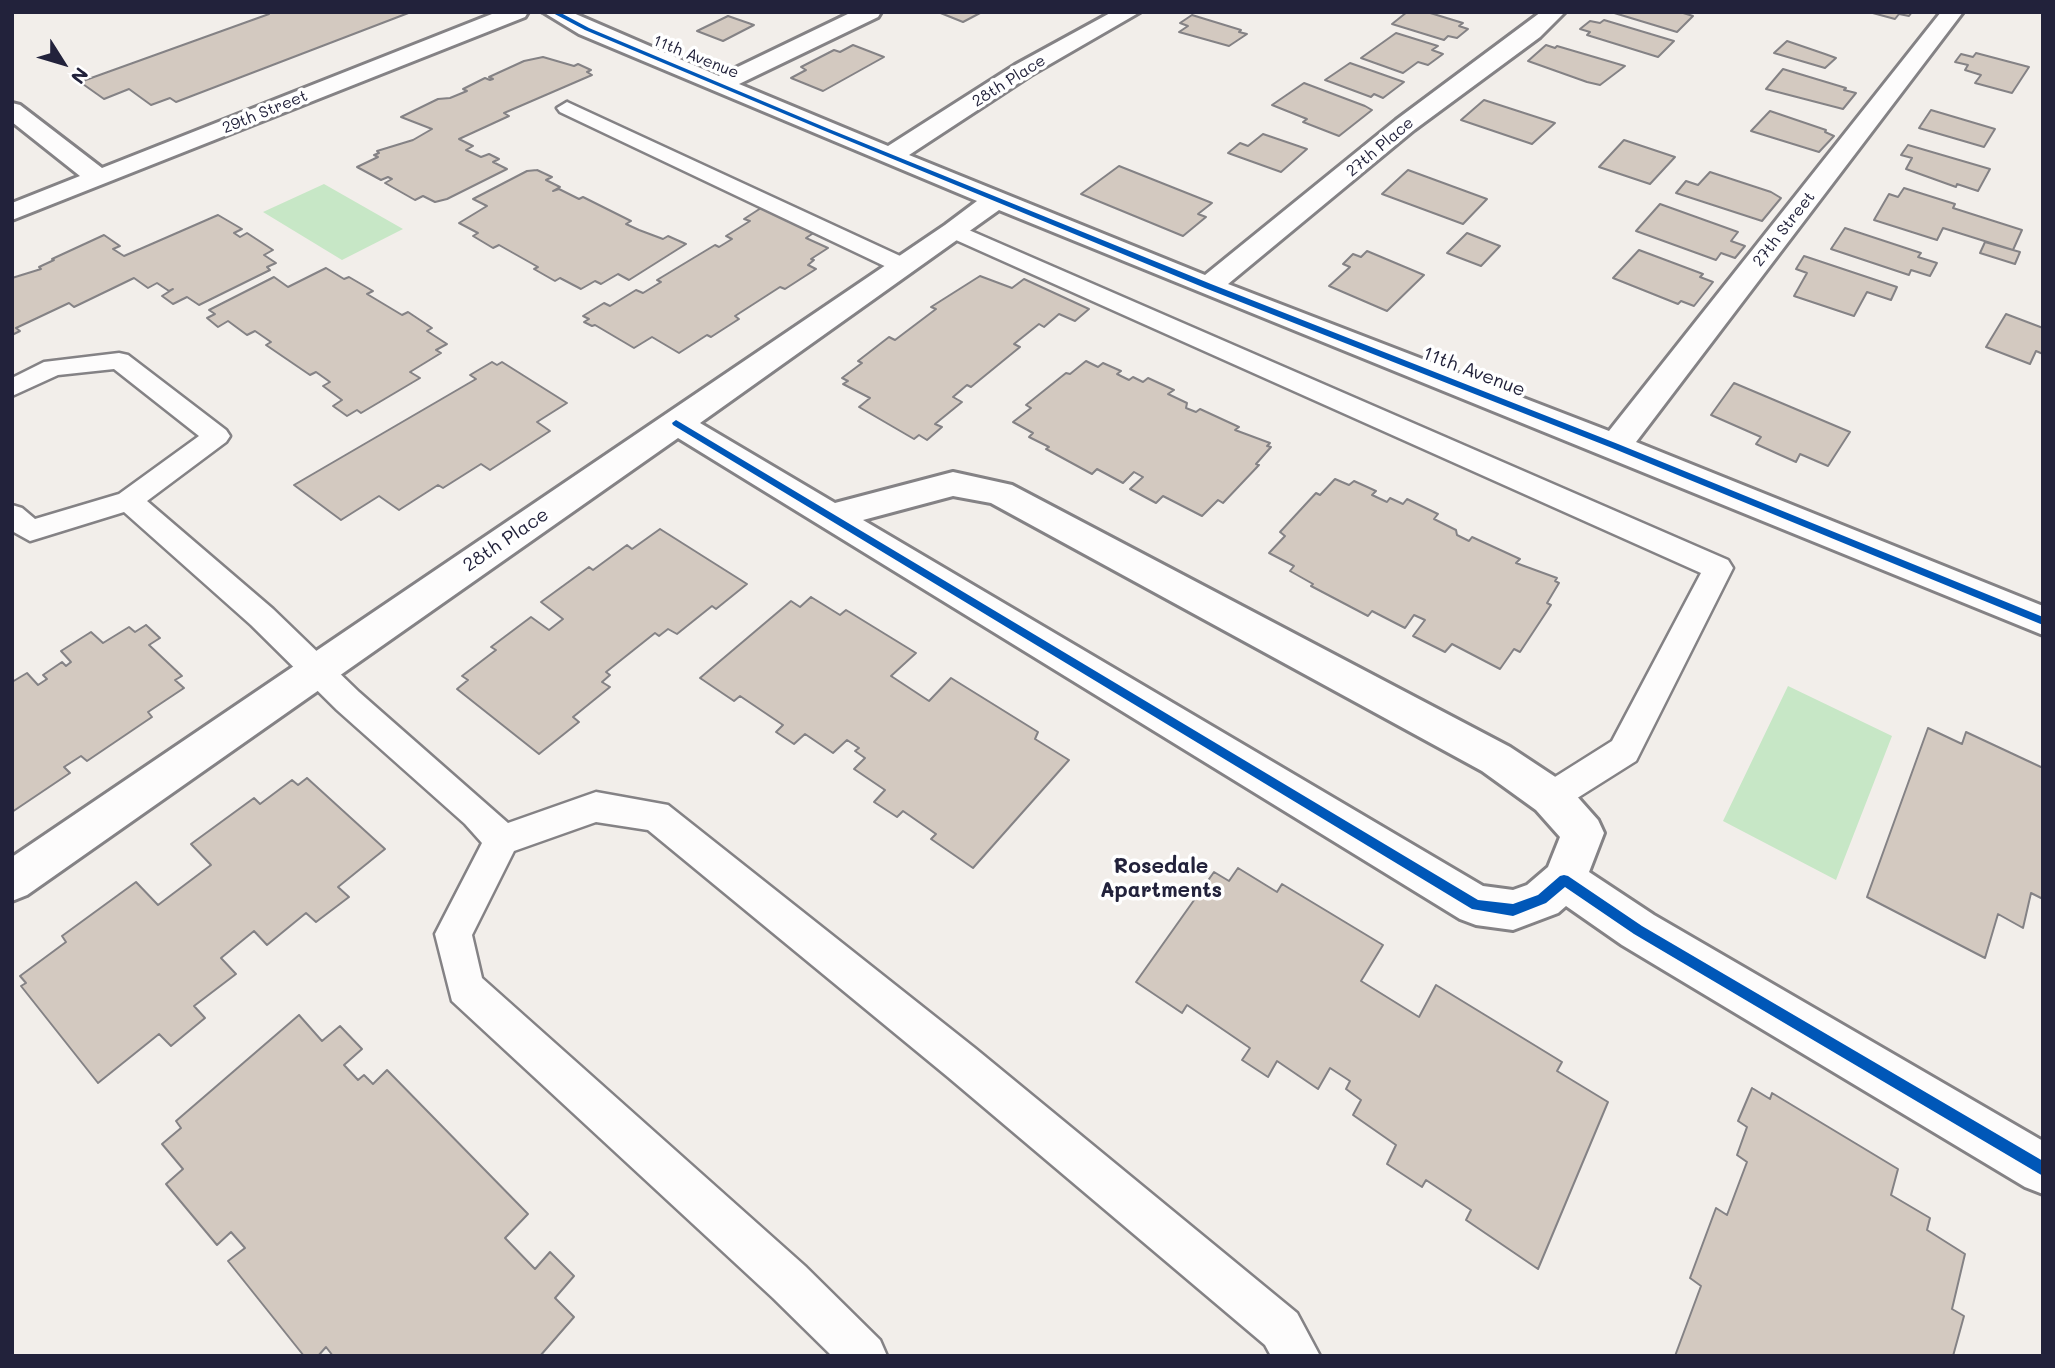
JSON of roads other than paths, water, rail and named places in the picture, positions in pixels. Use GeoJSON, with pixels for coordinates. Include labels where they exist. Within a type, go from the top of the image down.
{"type":"FeatureCollection","features":[{"type":"Feature","properties":{"kind":"street","name":"29th Street"},"geometry":{"type":"LineString","coordinates":[[12,212],[517,12]]}},
{"type":"Feature","properties":{"kind":"street","name":"11th Avenue"},"geometry":{"type":"LineString","coordinates":[[554,12],[587,29],[827,130],[1208,286],[1615,446],[2043,621]]}},
{"type":"Feature","properties":{"kind":"street"},"geometry":{"type":"LineString","coordinates":[[721,84],[870,12]]}},
{"type":"Feature","properties":{"kind":"street","name":"28th Place"},"geometry":{"type":"LineString","coordinates":[[892,155],[1023,70],[1129,12]]}},
{"type":"Feature","properties":{"kind":"street","name":"27th Place"},"geometry":{"type":"LineString","coordinates":[[1208,286],[1405,125],[1532,32],[1554,12]]}},
{"type":"Feature","properties":{"kind":"street","name":"27th Street"},"geometry":{"type":"LineString","coordinates":[[1615,446],[1952,12]]}},
{"type":"Feature","properties":{"kind":"street"},"geometry":{"type":"LineString","coordinates":[[12,110],[99,178]]}},
{"type":"Feature","properties":{"kind":"street","name":"28th Place"},"geometry":{"type":"LineString","coordinates":[[12,881],[955,231],[998,198]]}},
{"type":"Feature","properties":{"kind":"street"},"geometry":{"type":"LineString","coordinates":[[676,423],[1476,905],[1513,910],[1542,899],[1564,880],[1583,833],[1551,797],[1496,759],[1000,493],[953,484],[831,516]]}},
{"type":"Feature","properties":{"kind":"street"},"geometry":{"type":"LineString","coordinates":[[1564,880],[1638,930],[2043,1169]]}},
{"type":"Feature","properties":{"kind":"lane"},"geometry":{"type":"LineString","coordinates":[[567,108],[904,266]]}},
{"type":"Feature","properties":{"kind":"lane"},"geometry":{"type":"LineString","coordinates":[[955,231],[1718,568],[1624,751],[1551,797]]}},
{"type":"Feature","properties":{"kind":"lane"},"geometry":{"type":"LineString","coordinates":[[12,388],[53,368],[119,361],[217,436],[129,502],[30,531],[12,515]]}},
{"type":"Feature","properties":{"kind":"lane"},"geometry":{"type":"LineString","coordinates":[[129,502],[262,617],[502,840]]}},
{"type":"Feature","properties":{"kind":"lane"},"geometry":{"type":"LineString","coordinates":[[864,1356],[789,1282],[465,988],[453,934],[502,840],[596,807],[656,816],[962,1063],[1281,1329],[1297,1356]]}},
{"type":"Feature","properties":{"kind":"district","name":"Rosedale Apartments"},"geometry":{"type":"Point","coordinates":[1161,879]}}]}
